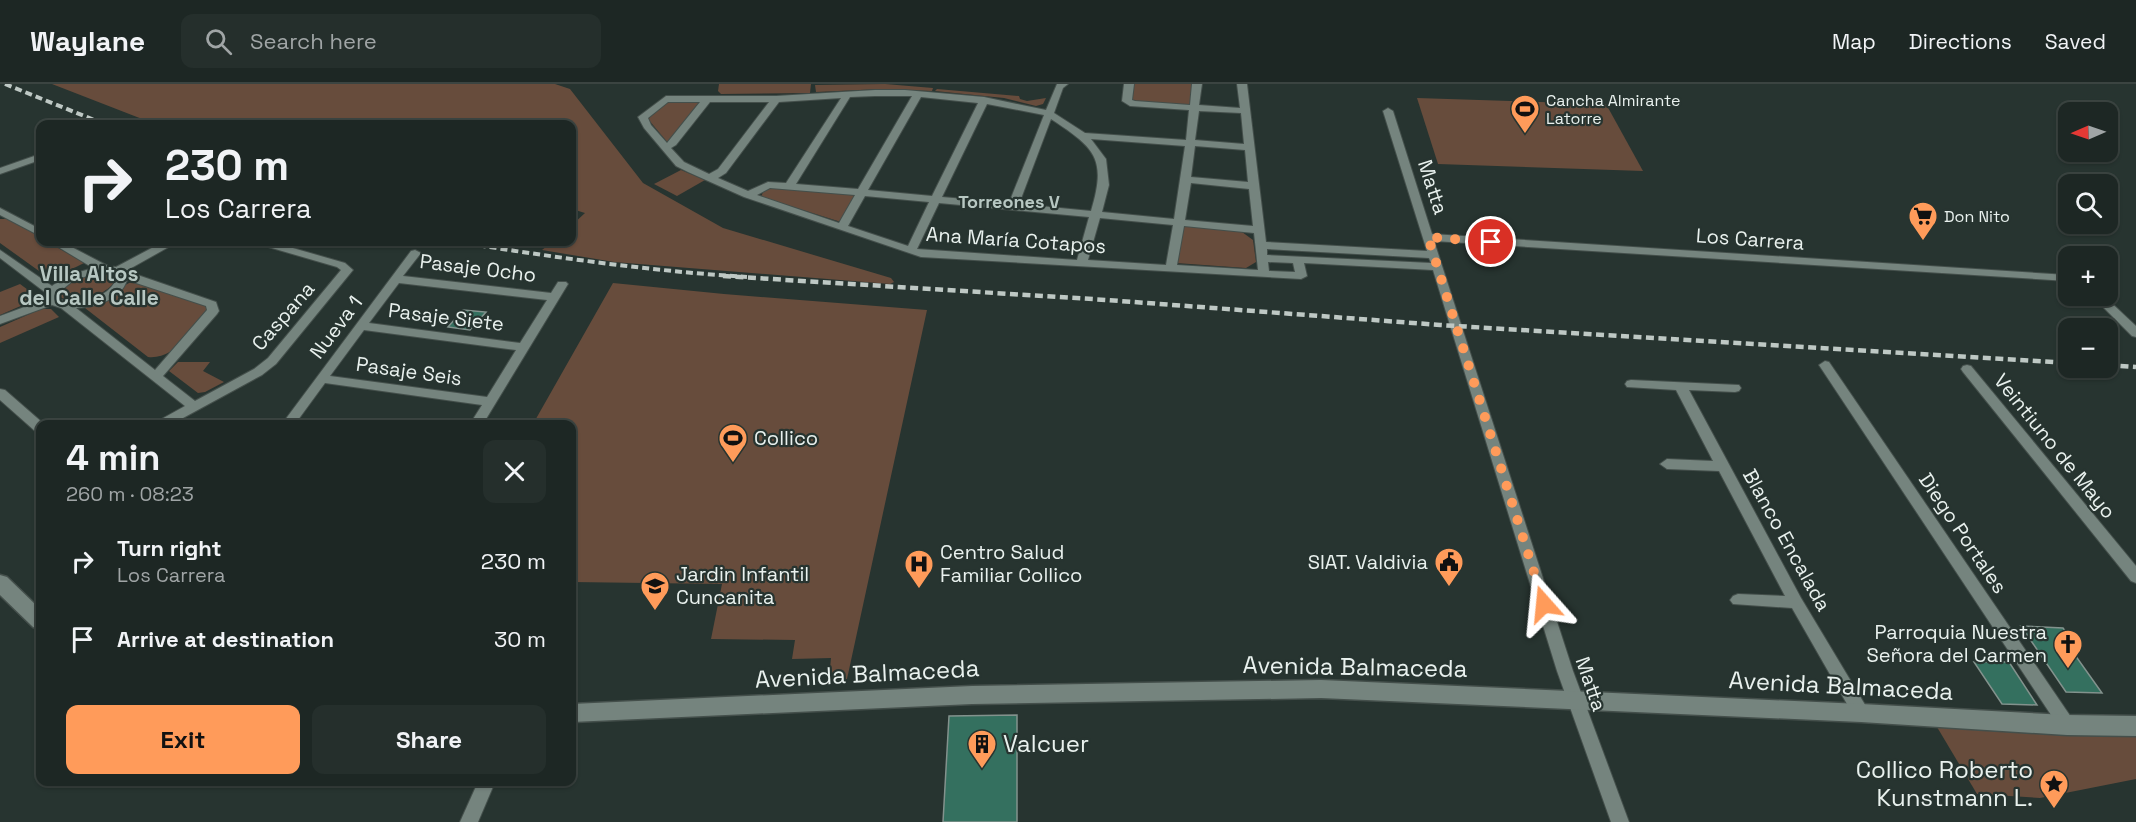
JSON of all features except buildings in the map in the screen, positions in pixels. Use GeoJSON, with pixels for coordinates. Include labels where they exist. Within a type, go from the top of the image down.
{"type":"FeatureCollection","features":[{"type":"Feature","properties":{"kind":"main road"},"geometry":{"type":"LineString","coordinates":[[0,583],[36,617]]}},
{"type":"Feature","properties":{"kind":"main road","name":"Avenida Balmaceda"},"geometry":{"type":"LineString","coordinates":[[576,713],[972,695],[1321,689],[1861,713],[2067,725],[2136,726]]}},
{"type":"Feature","properties":{"kind":"street"},"geometry":{"type":"LineString","coordinates":[[1014,207],[1048,114],[1059,87],[1064,84]]}},
{"type":"Feature","properties":{"kind":"street"},"geometry":{"type":"LineString","coordinates":[[1129,84],[1126,101],[1133,104],[1246,111]]}},
{"type":"Feature","properties":{"kind":"street"},"geometry":{"type":"LineString","coordinates":[[1170,268],[1186,180],[1197,84]]}},
{"type":"Feature","properties":{"kind":"street"},"geometry":{"type":"LineString","coordinates":[[1242,84],[1264,274]]}},
{"type":"Feature","properties":{"kind":"street"},"geometry":{"type":"LineString","coordinates":[[842,227],[918,94]]}},
{"type":"Feature","properties":{"kind":"street"},"geometry":{"type":"LineString","coordinates":[[666,147],[673,143],[708,98],[776,99],[918,94],[984,100],[1048,114],[1074,127],[1101,159],[1104,184],[1082,262]]}},
{"type":"Feature","properties":{"kind":"street"},"geometry":{"type":"LineString","coordinates":[[789,186],[847,95]]}},
{"type":"Feature","properties":{"kind":"street","name":"Ana María Cotapos"},"geometry":{"type":"LineString","coordinates":[[708,98],[666,99],[643,117],[647,126],[680,164],[748,195],[921,254],[1301,276],[1298,259]]}},
{"type":"Feature","properties":{"kind":"street"},"geometry":{"type":"LineString","coordinates":[[710,178],[722,171],[776,99]]}},
{"type":"Feature","properties":{"kind":"street"},"geometry":{"type":"LineString","coordinates":[[911,250],[984,100]]}},
{"type":"Feature","properties":{"kind":"street","name":"Matta"},"geometry":{"type":"LineString","coordinates":[[1388,111],[1576,701],[1620,822]]}},
{"type":"Feature","properties":{"kind":"street"},"geometry":{"type":"LineString","coordinates":[[1083,136],[1250,147]]}},
{"type":"Feature","properties":{"kind":"street"},"geometry":{"type":"LineString","coordinates":[[0,171],[36,158]]}},
{"type":"Feature","properties":{"kind":"street"},"geometry":{"type":"LineString","coordinates":[[1186,180],[1255,186]]}},
{"type":"Feature","properties":{"kind":"street"},"geometry":{"type":"LineString","coordinates":[[748,195],[768,185],[789,186],[1258,230]]}},
{"type":"Feature","properties":{"kind":"street"},"geometry":{"type":"LineString","coordinates":[[2,214],[36,231]]}},
{"type":"Feature","properties":{"kind":"street","name":"Los Carrera"},"geometry":{"type":"LineString","coordinates":[[1428,237],[2058,278]]}},
{"type":"Feature","properties":{"kind":"street"},"geometry":{"type":"LineString","coordinates":[[1261,245],[1435,261]]}},
{"type":"Feature","properties":{"kind":"street"},"geometry":{"type":"LineString","coordinates":[[63,246],[104,269],[212,304],[213,311],[155,377]]}},
{"type":"Feature","properties":{"kind":"street"},"geometry":{"type":"LineString","coordinates":[[121,273],[164,246]]}},
{"type":"Feature","properties":{"kind":"street","name":"Caspana"},"geometry":{"type":"LineString","coordinates":[[170,420],[258,372],[272,361],[347,270],[341,265],[276,246]]}},
{"type":"Feature","properties":{"kind":"street"},"geometry":{"type":"LineString","coordinates":[[0,253],[194,407]]}},
{"type":"Feature","properties":{"kind":"street","name":"Nueva 1"},"geometry":{"type":"LineString","coordinates":[[291,420],[415,253]]}},
{"type":"Feature","properties":{"kind":"street"},"geometry":{"type":"LineString","coordinates":[[1263,258],[1435,261]]}},
{"type":"Feature","properties":{"kind":"street"},"geometry":{"type":"LineString","coordinates":[[0,320],[52,296],[70,278],[88,271],[104,269]]}},
{"type":"Feature","properties":{"kind":"street"},"geometry":{"type":"LineString","coordinates":[[66,306],[90,303],[102,298],[120,286],[121,273]]}},
{"type":"Feature","properties":{"kind":"street","name":"Pasaje Ocho"},"geometry":{"type":"LineString","coordinates":[[396,279],[554,297]]}},
{"type":"Feature","properties":{"kind":"street"},"geometry":{"type":"LineString","coordinates":[[480,420],[562,284]]}},
{"type":"Feature","properties":{"kind":"street"},"geometry":{"type":"LineString","coordinates":[[2108,306],[2136,333]]}},
{"type":"Feature","properties":{"kind":"street","name":"Pasaje Siete"},"geometry":{"type":"LineString","coordinates":[[361,326],[525,347]]}},
{"type":"Feature","properties":{"kind":"street","name":"Diego Portales"},"geometry":{"type":"LineString","coordinates":[[1825,365],[2067,725]]}},
{"type":"Feature","properties":{"kind":"street","name":"Veintiuno de Mayo"},"geometry":{"type":"LineString","coordinates":[[1967,369],[2136,577]]}},
{"type":"Feature","properties":{"kind":"street","name":"Pasaje Seis"},"geometry":{"type":"LineString","coordinates":[[322,379],[491,402]]}},
{"type":"Feature","properties":{"kind":"street"},"geometry":{"type":"LineString","coordinates":[[1632,384],[1735,388]]}},
{"type":"Feature","properties":{"kind":"street","name":"Blanco Encalada"},"geometry":{"type":"LineString","coordinates":[[1680,386],[1796,602],[1861,713]]}},
{"type":"Feature","properties":{"kind":"street"},"geometry":{"type":"LineString","coordinates":[[0,393],[36,424]]}},
{"type":"Feature","properties":{"kind":"street"},"geometry":{"type":"LineString","coordinates":[[1667,464],[1723,466]]}},
{"type":"Feature","properties":{"kind":"street"},"geometry":{"type":"LineString","coordinates":[[1738,600],[1796,602]]}},
{"type":"Feature","properties":{"kind":"street"},"geometry":{"type":"LineString","coordinates":[[470,822],[484,786]]}},
{"type":"Feature","properties":{"kind":"shaded area"},"geometry":{"type":"Polygon","coordinates":[[[52,84],[555,84],[570,89],[643,183],[723,228],[891,278],[894,282],[890,284],[614,262],[542,250],[547,246],[576,246],[576,221],[585,213],[576,210],[576,120],[145,120],[52,84]]]}},
{"type":"Feature","properties":{"kind":"shaded area"},"geometry":{"type":"Polygon","coordinates":[[[719,84],[811,84],[810,93],[721,94],[718,91],[719,84]]]}},
{"type":"Feature","properties":{"kind":"shaded area"},"geometry":{"type":"Polygon","coordinates":[[[885,84],[933,88],[932,91],[882,89],[816,92],[815,85],[885,84]]]}},
{"type":"Feature","properties":{"kind":"shaded area"},"geometry":{"type":"Polygon","coordinates":[[[1132,84],[1192,84],[1190,105],[1130,101],[1132,84]]]}},
{"type":"Feature","properties":{"kind":"shaded area"},"geometry":{"type":"Polygon","coordinates":[[[937,89],[1019,96],[1020,99],[1027,101],[1046,98],[1043,104],[1036,106],[1004,98],[935,91],[937,89]]]}},
{"type":"Feature","properties":{"kind":"shaded area","name":"Cancha Almirante Latorre"},"geometry":{"type":"Polygon","coordinates":[[[1417,98],[1606,104],[1643,171],[1438,164],[1417,98]]]}},
{"type":"Feature","properties":{"kind":"shaded area"},"geometry":{"type":"Polygon","coordinates":[[[673,101],[702,102],[668,143],[648,119],[666,103],[673,101]]]}},
{"type":"Feature","properties":{"kind":"shaded area"},"geometry":{"type":"Polygon","coordinates":[[[681,170],[705,180],[677,196],[654,184],[681,170]]]}},
{"type":"Feature","properties":{"kind":"shaded area"},"geometry":{"type":"Polygon","coordinates":[[[771,188],[856,195],[841,222],[761,197],[763,192],[771,188]]]}},
{"type":"Feature","properties":{"kind":"shaded area"},"geometry":{"type":"Polygon","coordinates":[[[0,219],[9,219],[36,235],[36,246],[55,246],[84,263],[62,274],[46,276],[0,243],[0,219]]]}},
{"type":"Feature","properties":{"kind":"shaded area"},"geometry":{"type":"Polygon","coordinates":[[[1181,226],[1242,232],[1253,240],[1256,262],[1246,268],[1176,263],[1181,226]]]}},
{"type":"Feature","properties":{"kind":"shaded area"},"geometry":{"type":"Polygon","coordinates":[[[103,272],[115,277],[115,282],[104,292],[80,301],[65,300],[59,296],[61,290],[70,281],[103,272]]]}},
{"type":"Feature","properties":{"kind":"shaded area"},"geometry":{"type":"Polygon","coordinates":[[[133,281],[213,305],[177,347],[168,353],[148,357],[85,308],[86,305],[133,281]]]}},
{"type":"Feature","properties":{"kind":"shaded area","name":"Collico"},"geometry":{"type":"Polygon","coordinates":[[[613,283],[927,310],[847,679],[829,680],[831,658],[792,659],[795,640],[711,639],[722,584],[576,582],[576,420],[535,420],[613,283]]]}},
{"type":"Feature","properties":{"kind":"shaded area"},"geometry":{"type":"Polygon","coordinates":[[[20,284],[39,298],[0,315],[0,292],[20,284]]]}},
{"type":"Feature","properties":{"kind":"shaded area"},"geometry":{"type":"Polygon","coordinates":[[[41,309],[51,309],[59,317],[0,343],[0,327],[41,309]]]}},
{"type":"Feature","properties":{"kind":"shaded area"},"geometry":{"type":"Polygon","coordinates":[[[178,362],[210,362],[203,371],[224,382],[205,392],[198,393],[169,371],[178,362]]]}},
{"type":"Feature","properties":{"kind":"shaded area"},"geometry":{"type":"Polygon","coordinates":[[[1934,722],[2136,734],[2136,779],[2040,798],[1977,794],[1934,722]]]}},
{"type":"Feature","properties":{"kind":"railway"},"geometry":{"type":"LineString","coordinates":[[5,84],[94,120]]}},
{"type":"Feature","properties":{"kind":"railway"},"geometry":{"type":"LineString","coordinates":[[483,246],[601,263],[747,277]]}},
{"type":"Feature","properties":{"kind":"railway"},"geometry":{"type":"LineString","coordinates":[[723,276],[1107,300],[1440,325],[2058,362]]}},
{"type":"Feature","properties":{"kind":"railway"},"geometry":{"type":"LineString","coordinates":[[2118,366],[2136,367]]}},
{"type":"Feature","properties":{"kind":"place","name":"Cancha Almirante Latorre"},"geometry":{"type":"Point","coordinates":[1525,134]}},
{"type":"Feature","properties":{"kind":"place","name":"Don Nito"},"geometry":{"type":"Point","coordinates":[1923,242]}},
{"type":"Feature","properties":{"kind":"place","name":"Collico"},"geometry":{"type":"Point","coordinates":[733,464]}},
{"type":"Feature","properties":{"kind":"place","name":"SIAT. Valdivia"},"geometry":{"type":"Point","coordinates":[1449,588]}},
{"type":"Feature","properties":{"kind":"place","name":"Centro Salud Familiar Collico"},"geometry":{"type":"Point","coordinates":[919,590]}},
{"type":"Feature","properties":{"kind":"place","name":"Jardin Infantil Cuncanita"},"geometry":{"type":"Point","coordinates":[655,612]}},
{"type":"Feature","properties":{"kind":"place","name":"Parroquia Nuestra Señora del Carmen"},"geometry":{"type":"Point","coordinates":[2068,670]}},
{"type":"Feature","properties":{"kind":"place","name":"Valcuer"},"geometry":{"type":"Point","coordinates":[982,770]}},
{"type":"Feature","properties":{"kind":"place","name":"Collico Roberto Kunstmann L."},"geometry":{"type":"Point","coordinates":[2054,810]}},
{"type":"Feature","properties":{"kind":"district","name":"Torreones V"},"geometry":{"type":"Point","coordinates":[1009,202]}},
{"type":"Feature","properties":{"kind":"district","name":"Villa Altos del Calle Calle"},"geometry":{"type":"Point","coordinates":[89,286]}},
{"type":"Feature","properties":{"kind":"route"},"geometry":{"type":"LineString","coordinates":[[1491,242],[1428,237],[1544,604]]}}]}
